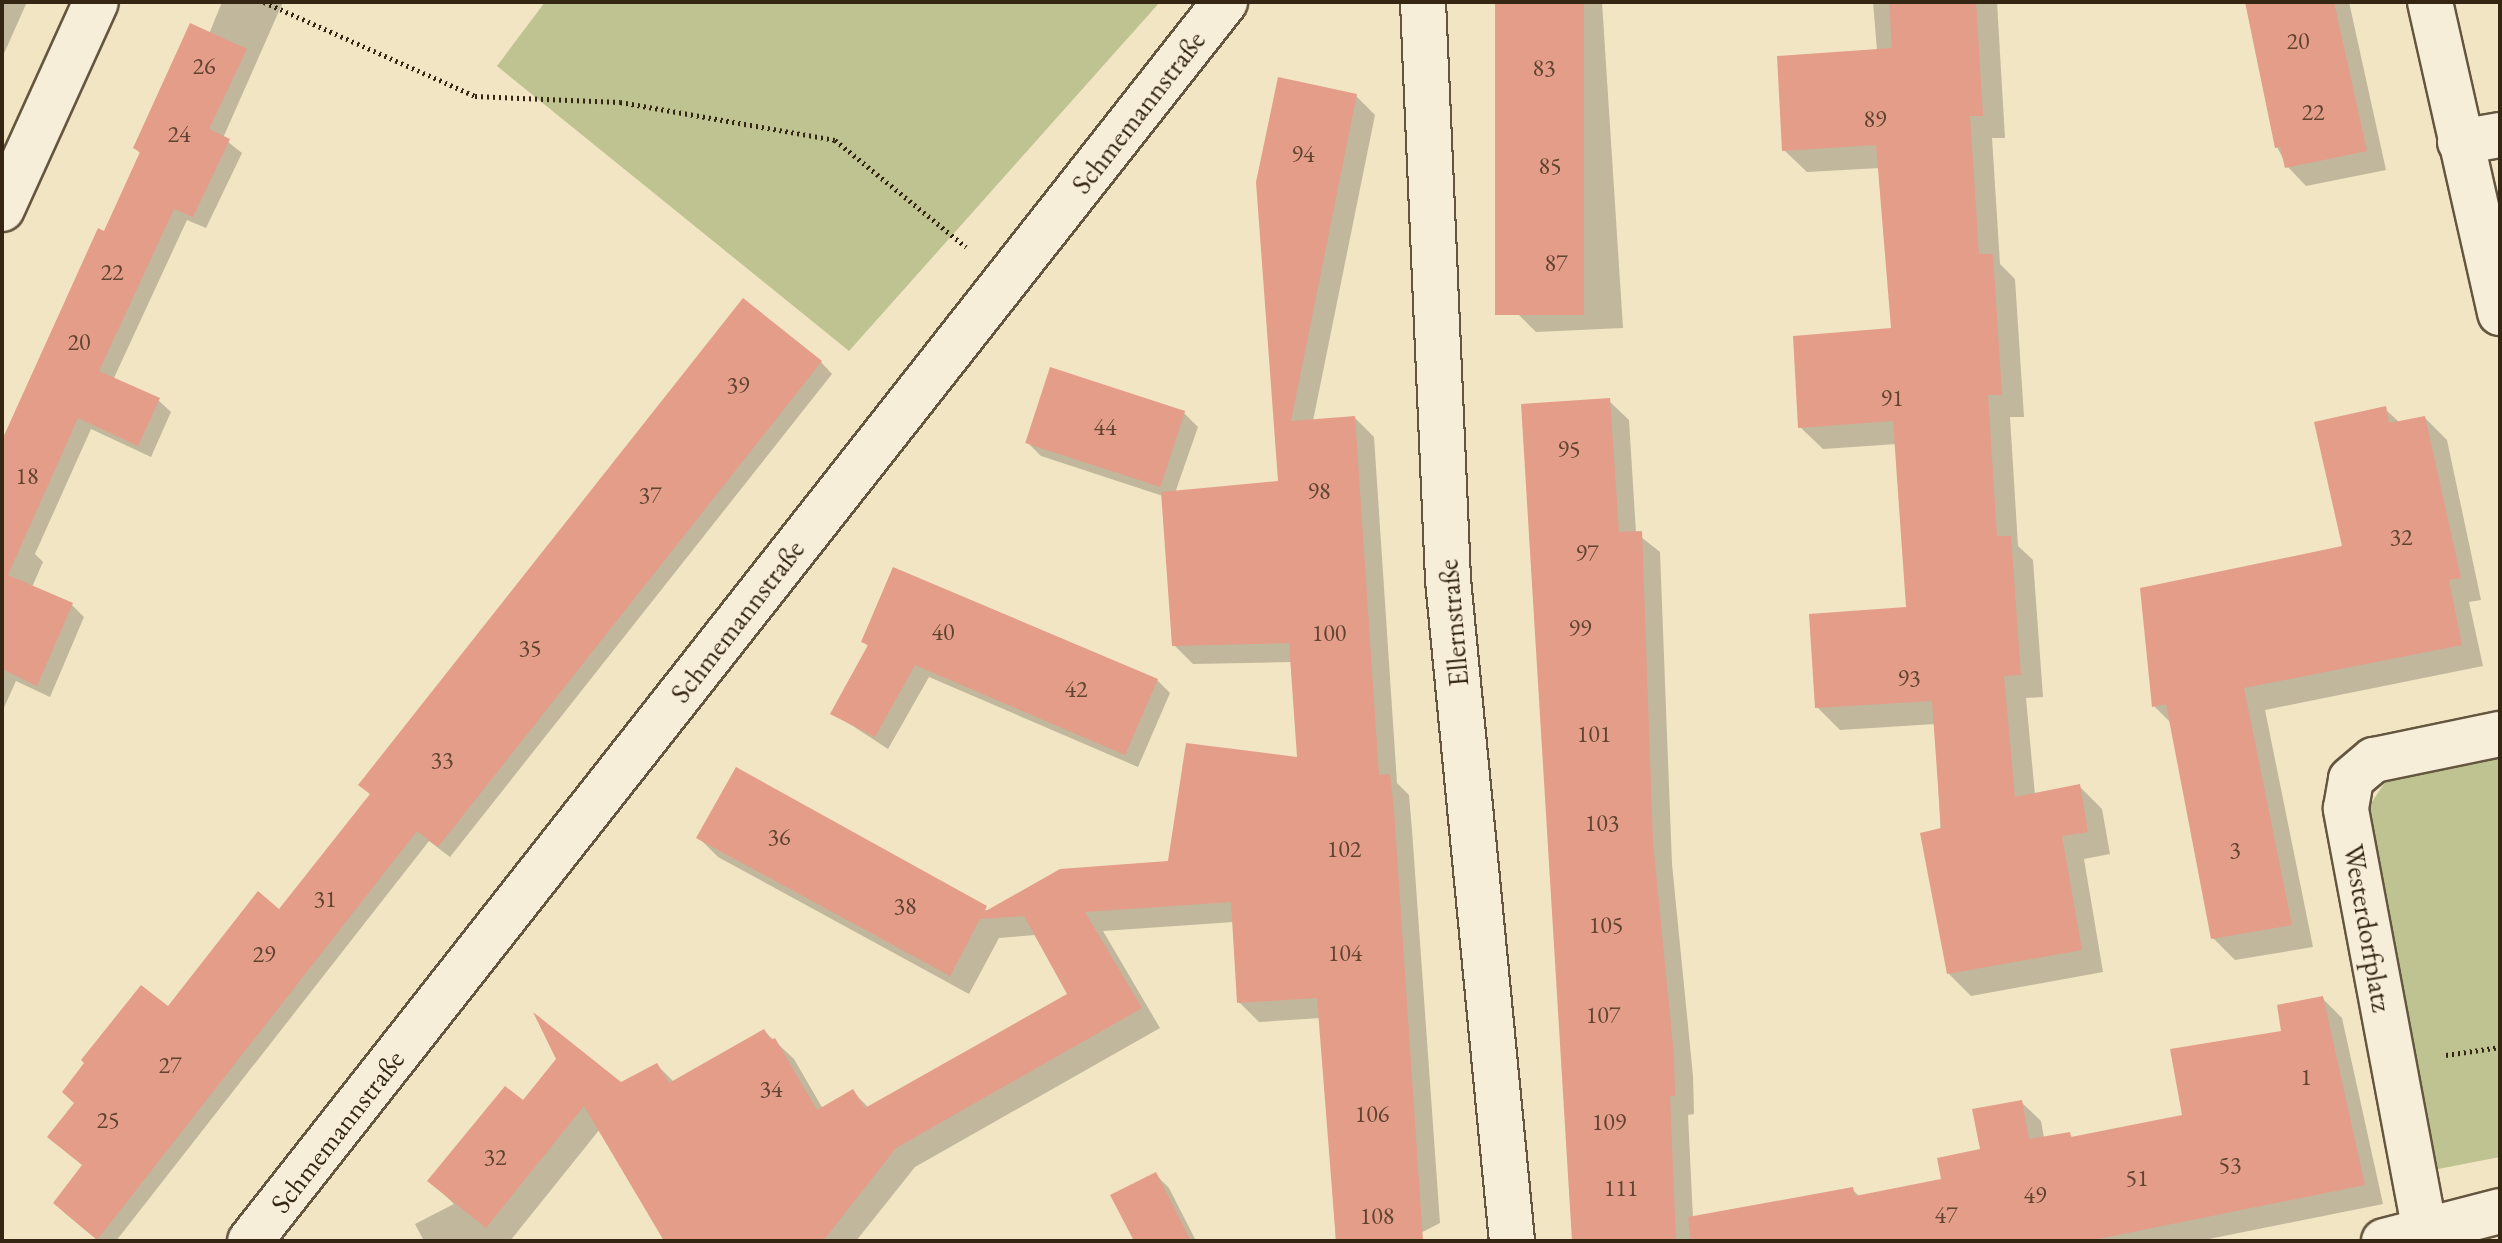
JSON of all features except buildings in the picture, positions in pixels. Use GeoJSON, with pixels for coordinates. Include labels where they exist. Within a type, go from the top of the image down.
{"type":"FeatureCollection","features":[{"type":"Feature","properties":{"kind":"street"},"geometry":{"type":"LineString","coordinates":[[2,209],[96,2]]}},
{"type":"Feature","properties":{"kind":"street","name":"Schmemannstraße"},"geometry":{"type":"LineString","coordinates":[[250,1241],[1225,2]]}},
{"type":"Feature","properties":{"kind":"street","name":"Ellernstraße"},"geometry":{"type":"LineString","coordinates":[[1423,2],[1448,580],[1512,1241]]}},
{"type":"Feature","properties":{"kind":"street"},"geometry":{"type":"LineString","coordinates":[[2430,2],[2480,138],[2500,313]]}},
{"type":"Feature","properties":{"kind":"street","name":"Westerdorfplatz"},"geometry":{"type":"LineString","coordinates":[[2405,1237],[2346,808],[2351,779],[2374,760],[2500,734]]}},
{"type":"Feature","properties":{"kind":"street"},"geometry":{"type":"LineString","coordinates":[[2405,1237],[2500,1211]]}},
{"type":"Feature","properties":{"kind":"path"},"geometry":{"type":"LineString","coordinates":[[264,2],[475,96],[620,102],[835,140],[971,251]]}},
{"type":"Feature","properties":{"kind":"green space"},"geometry":{"type":"Polygon","coordinates":[[[545,2],[1160,2],[849,351],[497,66],[545,2]]]}},
{"type":"Feature","properties":{"kind":"green space"},"geometry":{"type":"Polygon","coordinates":[[[2500,754],[2500,1157],[2438,1169],[2367,809],[2390,775],[2500,754]]]}}]}
